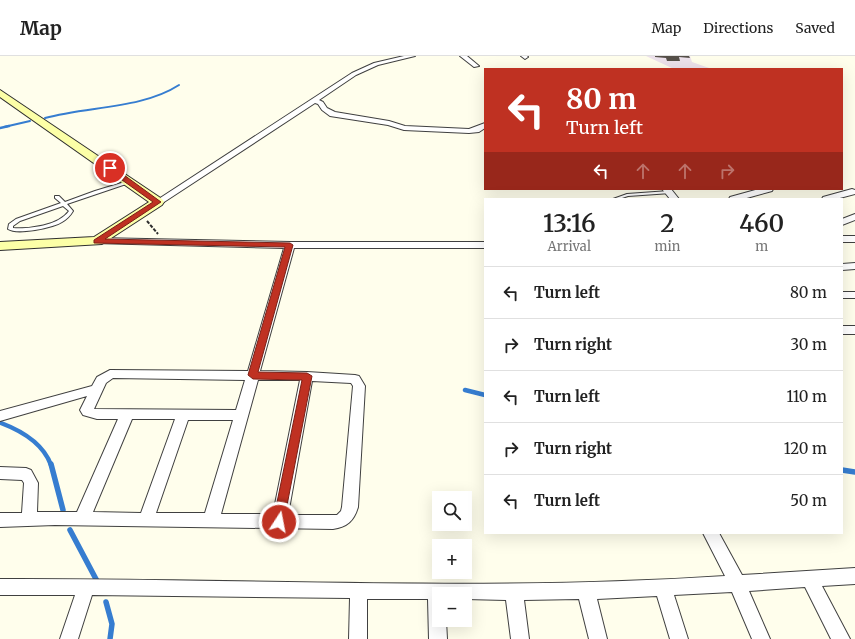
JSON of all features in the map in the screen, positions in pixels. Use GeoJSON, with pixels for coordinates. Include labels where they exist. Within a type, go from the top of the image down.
{"type":"FeatureCollection","features":[{"type":"Feature","properties":{"kind":"street"},"geometry":{"type":"LineString","coordinates":[[97,241],[364,69],[403,57],[412,56]]}},
{"type":"Feature","properties":{"kind":"street"},"geometry":{"type":"LineString","coordinates":[[463,56],[476,66]]}},
{"type":"Feature","properties":{"kind":"street"},"geometry":{"type":"LineString","coordinates":[[0,93],[158,202]]}},
{"type":"Feature","properties":{"kind":"street"},"geometry":{"type":"LineString","coordinates":[[314,100],[321,103],[326,111],[333,114],[389,123],[404,128],[459,131],[476,130],[484,126]]}},
{"type":"Feature","properties":{"kind":"street"},"geometry":{"type":"LineString","coordinates":[[667,190],[675,198]]}},
{"type":"Feature","properties":{"kind":"street"},"geometry":{"type":"LineString","coordinates":[[737,198],[765,190]]}},
{"type":"Feature","properties":{"kind":"street"},"geometry":{"type":"LineString","coordinates":[[830,198],[852,192]]}},
{"type":"Feature","properties":{"kind":"street"},"geometry":{"type":"LineString","coordinates":[[843,216],[855,217]]}},
{"type":"Feature","properties":{"kind":"street"},"geometry":{"type":"LineString","coordinates":[[844,233],[855,217]]}},
{"type":"Feature","properties":{"kind":"street"},"geometry":{"type":"LineString","coordinates":[[844,233],[855,224]]}},
{"type":"Feature","properties":{"kind":"street"},"geometry":{"type":"LineString","coordinates":[[0,246],[97,241],[290,245],[484,245]]}},
{"type":"Feature","properties":{"kind":"street"},"geometry":{"type":"LineString","coordinates":[[211,521],[290,245]]}},
{"type":"Feature","properties":{"kind":"street"},"geometry":{"type":"LineString","coordinates":[[843,266],[855,266]]}},
{"type":"Feature","properties":{"kind":"street"},"geometry":{"type":"LineString","coordinates":[[843,295],[855,295]]}},
{"type":"Feature","properties":{"kind":"street"},"geometry":{"type":"LineString","coordinates":[[843,330],[855,330]]}},
{"type":"Feature","properties":{"kind":"street"},"geometry":{"type":"LineString","coordinates":[[0,520],[82,519],[279,522],[340,521],[348,515],[350,507],[359,386],[358,382],[350,378],[253,375],[110,374],[101,380],[88,406],[88,412],[92,414],[242,415]]}},
{"type":"Feature","properties":{"kind":"street"},"geometry":{"type":"LineString","coordinates":[[279,522],[307,376]]}},
{"type":"Feature","properties":{"kind":"street"},"geometry":{"type":"LineString","coordinates":[[0,416],[96,389]]}},
{"type":"Feature","properties":{"kind":"street"},"geometry":{"type":"LineString","coordinates":[[82,519],[127,414]]}},
{"type":"Feature","properties":{"kind":"street"},"geometry":{"type":"LineString","coordinates":[[146,520],[183,414]]}},
{"type":"Feature","properties":{"kind":"street"},"geometry":{"type":"LineString","coordinates":[[0,473],[19,472],[26,474],[29,478],[31,483],[29,519]]}},
{"type":"Feature","properties":{"kind":"street"},"geometry":{"type":"LineString","coordinates":[[712,534],[737,583],[761,639]]}},
{"type":"Feature","properties":{"kind":"street"},"geometry":{"type":"LineString","coordinates":[[472,591],[586,591],[663,588],[855,576]]}},
{"type":"Feature","properties":{"kind":"street"},"geometry":{"type":"LineString","coordinates":[[810,579],[841,639]]}},
{"type":"Feature","properties":{"kind":"street"},"geometry":{"type":"LineString","coordinates":[[69,639],[86,586]]}},
{"type":"Feature","properties":{"kind":"street"},"geometry":{"type":"LineString","coordinates":[[0,587],[86,586],[432,591]]}},
{"type":"Feature","properties":{"kind":"street"},"geometry":{"type":"LineString","coordinates":[[663,588],[679,639]]}},
{"type":"Feature","properties":{"kind":"street"},"geometry":{"type":"LineString","coordinates":[[358,639],[359,590]]}},
{"type":"Feature","properties":{"kind":"street"},"geometry":{"type":"LineString","coordinates":[[514,591],[520,639]]}},
{"type":"Feature","properties":{"kind":"street"},"geometry":{"type":"LineString","coordinates":[[586,591],[598,639]]}},
{"type":"Feature","properties":{"kind":"street"},"geometry":{"type":"LineString","coordinates":[[438,627],[438,639]]}},
{"type":"Feature","properties":{"kind":"lane"},"geometry":{"type":"LineString","coordinates":[[57,197],[64,204],[70,210],[70,214],[49,226],[13,230],[10,229],[11,225],[18,220],[64,204],[97,192],[130,182]]}},
{"type":"Feature","properties":{"kind":"lane"},"geometry":{"type":"LineString","coordinates":[[618,198],[627,195],[667,190]]}},
{"type":"Feature","properties":{"kind":"path"},"geometry":{"type":"LineString","coordinates":[[139,214],[155,228],[162,242]]}},
{"type":"Feature","properties":{"kind":"shaded area"},"geometry":{"type":"Polygon","coordinates":[[[646,56],[690,56],[692,62],[709,68],[672,68],[646,56]]]}},
{"type":"Feature","properties":{"kind":"building"},"geometry":{"type":"Polygon","coordinates":[[[655,56],[689,56],[690,58],[679,57],[680,61],[667,61],[666,58],[655,56]]]}},
{"type":"Feature","properties":{"kind":"waterway"},"geometry":{"type":"LineString","coordinates":[[45,118],[132,103],[164,93],[179,85]]}},
{"type":"Feature","properties":{"kind":"waterway"},"geometry":{"type":"LineString","coordinates":[[4,127],[30,121]]}},
{"type":"Feature","properties":{"kind":"waterway"},"geometry":{"type":"LineString","coordinates":[[0,128],[9,126]]}},
{"type":"Feature","properties":{"kind":"waterway"},"geometry":{"type":"LineString","coordinates":[[465,390],[484,395]]}},
{"type":"Feature","properties":{"kind":"waterway"},"geometry":{"type":"LineString","coordinates":[[1,423],[24,434],[37,444],[43,450],[51,465]]}},
{"type":"Feature","properties":{"kind":"waterway"},"geometry":{"type":"LineString","coordinates":[[51,464],[63,510]]}},
{"type":"Feature","properties":{"kind":"waterway"},"geometry":{"type":"LineString","coordinates":[[843,470],[855,472]]}},
{"type":"Feature","properties":{"kind":"waterway"},"geometry":{"type":"LineString","coordinates":[[70,530],[97,581]]}},
{"type":"Feature","properties":{"kind":"waterway"},"geometry":{"type":"LineString","coordinates":[[106,602],[112,624],[110,639]]}},
{"type":"Feature","properties":{"kind":"route"},"geometry":{"type":"LineString","coordinates":[[110,168],[158,202],[97,241],[290,245],[253,375],[307,376],[279,522]]}}]}
